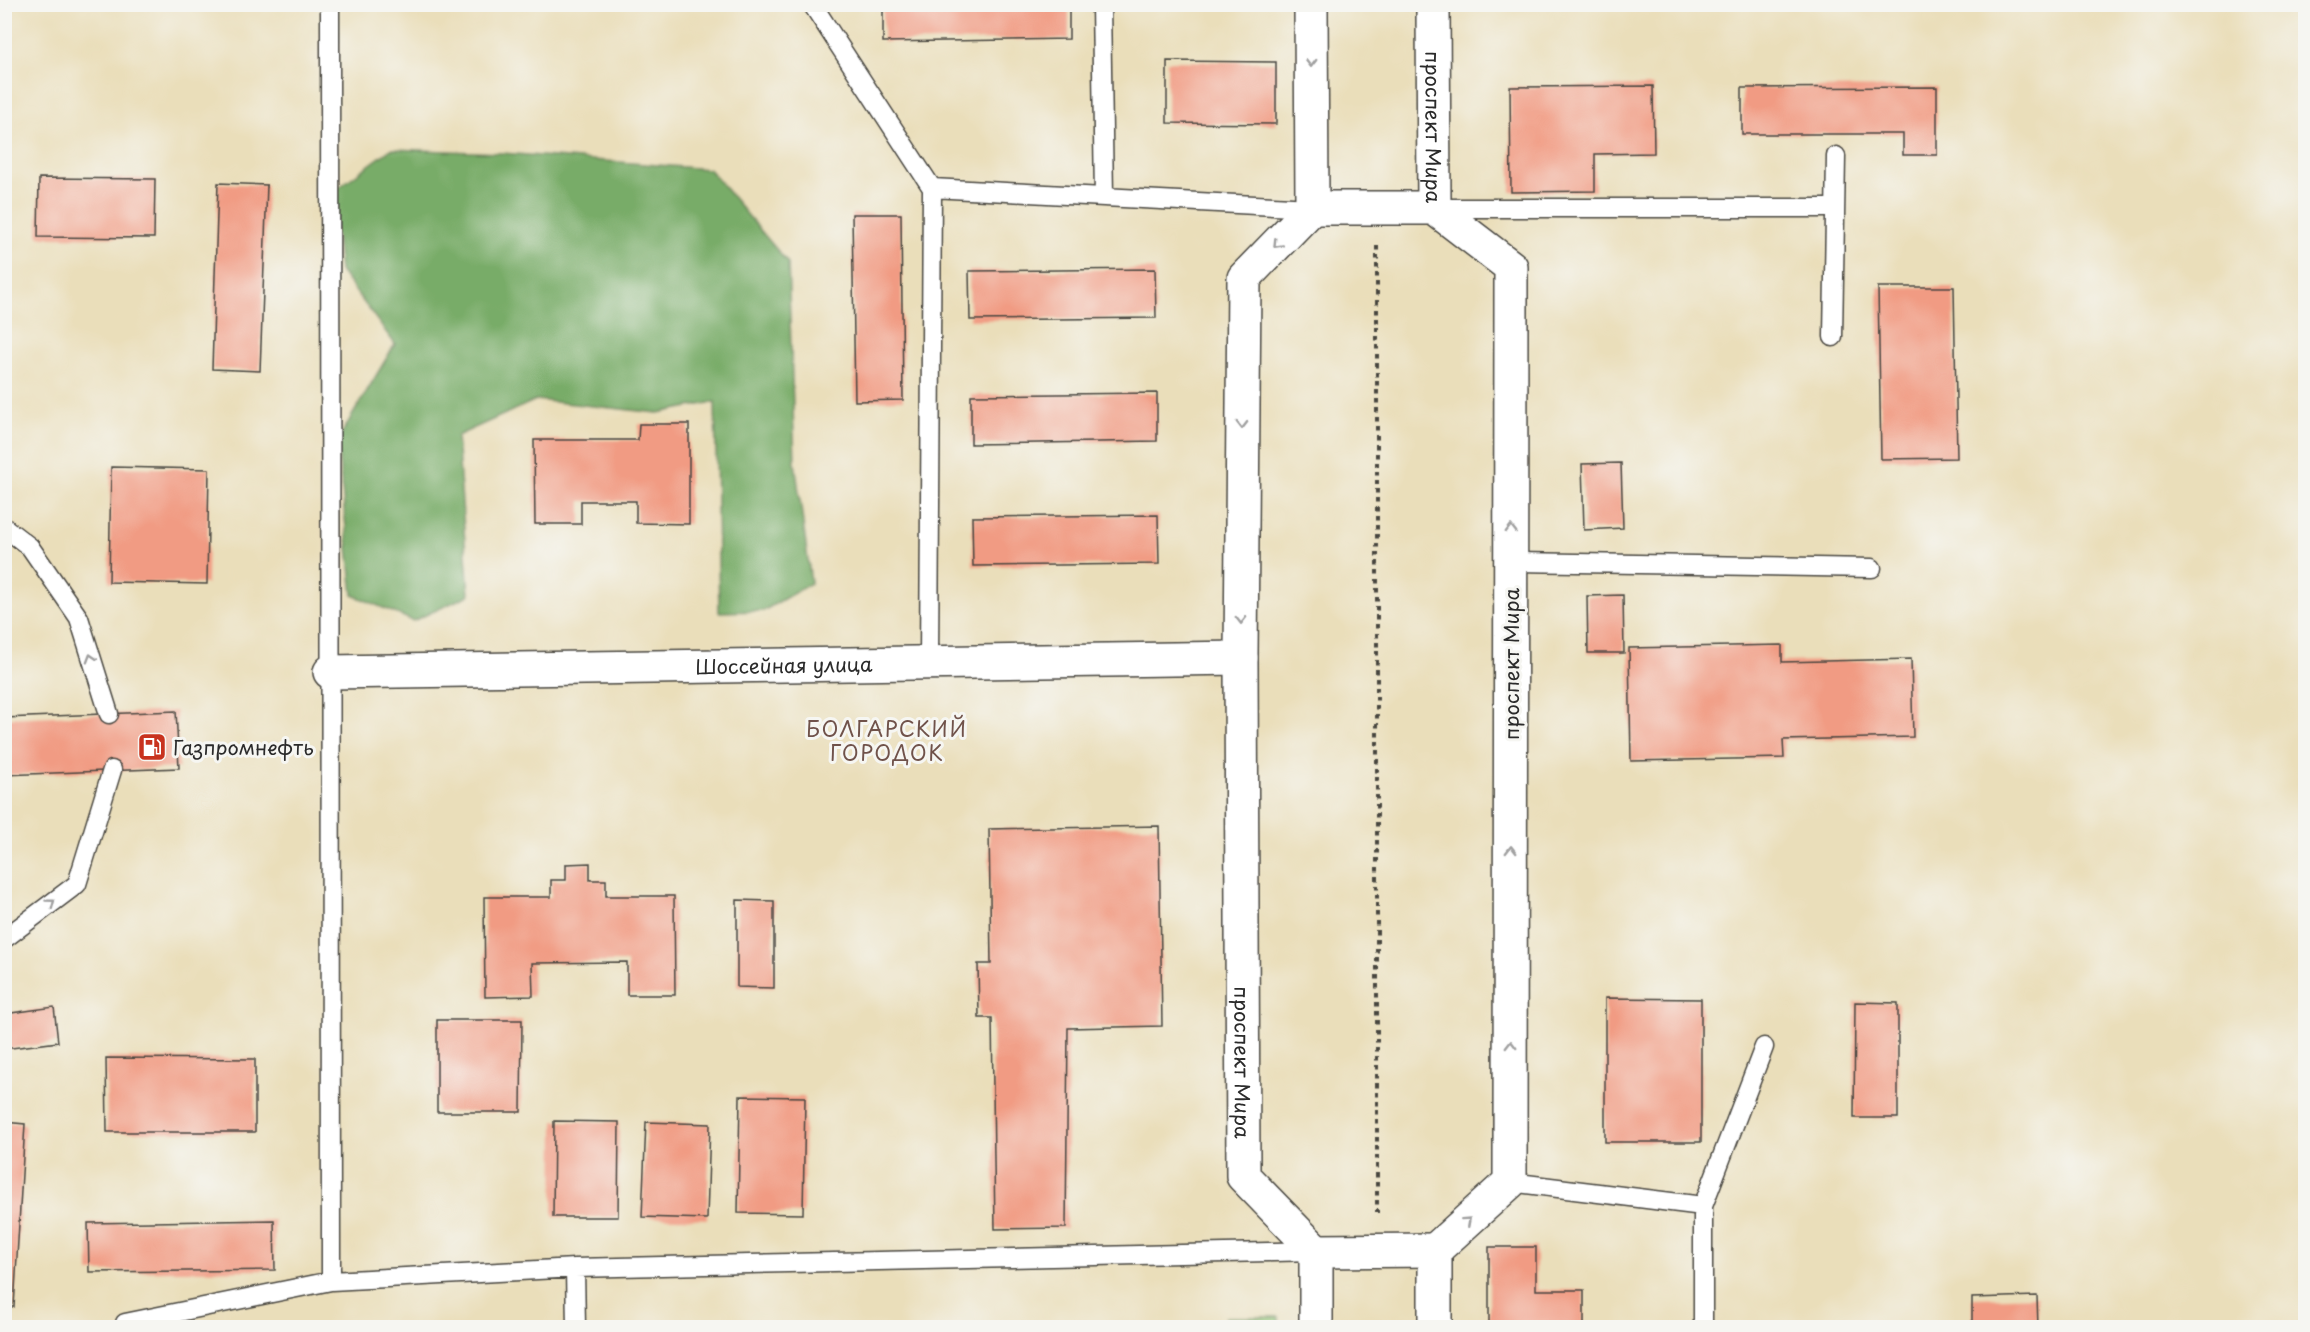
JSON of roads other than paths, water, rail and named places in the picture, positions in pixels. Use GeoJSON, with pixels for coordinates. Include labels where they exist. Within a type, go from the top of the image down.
{"type":"FeatureCollection","features":[{"type":"Feature","properties":{"kind":"street"},"geometry":{"type":"LineString","coordinates":[[1311,4],[1312,208],[1434,208]]}},
{"type":"Feature","properties":{"kind":"street","name":"проспект Мира"},"geometry":{"type":"LineString","coordinates":[[1433,4],[1434,208],[1511,267],[1510,1182]]}},
{"type":"Feature","properties":{"kind":"street","name":"проспект Мира"},"geometry":{"type":"LineString","coordinates":[[1312,208],[1244,278],[1241,658],[1243,1176],[1316,1251]]}},
{"type":"Feature","properties":{"kind":"street","name":"Шоссейная улица"},"geometry":{"type":"LineString","coordinates":[[330,672],[1241,658]]}},
{"type":"Feature","properties":{"kind":"street"},"geometry":{"type":"LineString","coordinates":[[1316,1328],[1316,1251],[1435,1250],[1510,1182]]}},
{"type":"Feature","properties":{"kind":"street"},"geometry":{"type":"LineString","coordinates":[[1435,1250],[1435,1328]]}},
{"type":"Feature","properties":{"kind":"lane"},"geometry":{"type":"LineString","coordinates":[[330,4],[331,1281]]}},
{"type":"Feature","properties":{"kind":"lane"},"geometry":{"type":"LineString","coordinates":[[812,4],[932,188],[929,663]]}},
{"type":"Feature","properties":{"kind":"lane"},"geometry":{"type":"LineString","coordinates":[[1101,4],[1104,198]]}},
{"type":"Feature","properties":{"kind":"lane"},"geometry":{"type":"LineString","coordinates":[[1833,337],[1836,156]]}},
{"type":"Feature","properties":{"kind":"lane"},"geometry":{"type":"LineString","coordinates":[[932,188],[1312,208]]}},
{"type":"Feature","properties":{"kind":"lane"},"geometry":{"type":"LineString","coordinates":[[1434,208],[1835,208]]}},
{"type":"Feature","properties":{"kind":"lane"},"geometry":{"type":"LineString","coordinates":[[4,527],[30,547],[79,618],[109,714]]}},
{"type":"Feature","properties":{"kind":"lane"},"geometry":{"type":"LineString","coordinates":[[1511,562],[1872,568]]}},
{"type":"Feature","properties":{"kind":"lane"},"geometry":{"type":"LineString","coordinates":[[4,939],[77,884],[112,771]]}},
{"type":"Feature","properties":{"kind":"lane"},"geometry":{"type":"LineString","coordinates":[[1703,1328],[1703,1206],[1764,1047]]}},
{"type":"Feature","properties":{"kind":"lane"},"geometry":{"type":"LineString","coordinates":[[1510,1182],[1703,1206]]}},
{"type":"Feature","properties":{"kind":"lane"},"geometry":{"type":"LineString","coordinates":[[125,1328],[124,1323],[331,1281],[575,1268],[1316,1251]]}},
{"type":"Feature","properties":{"kind":"lane"},"geometry":{"type":"LineString","coordinates":[[575,1268],[576,1328]]}},
{"type":"Feature","properties":{"kind":"place","name":"Газпромнефть"},"geometry":{"type":"Point","coordinates":[152,747]}},
{"type":"Feature","properties":{"kind":"district","name":"БОЛГАРСКИЙ ГОРОДОК"},"geometry":{"type":"Point","coordinates":[887,740]}}]}
